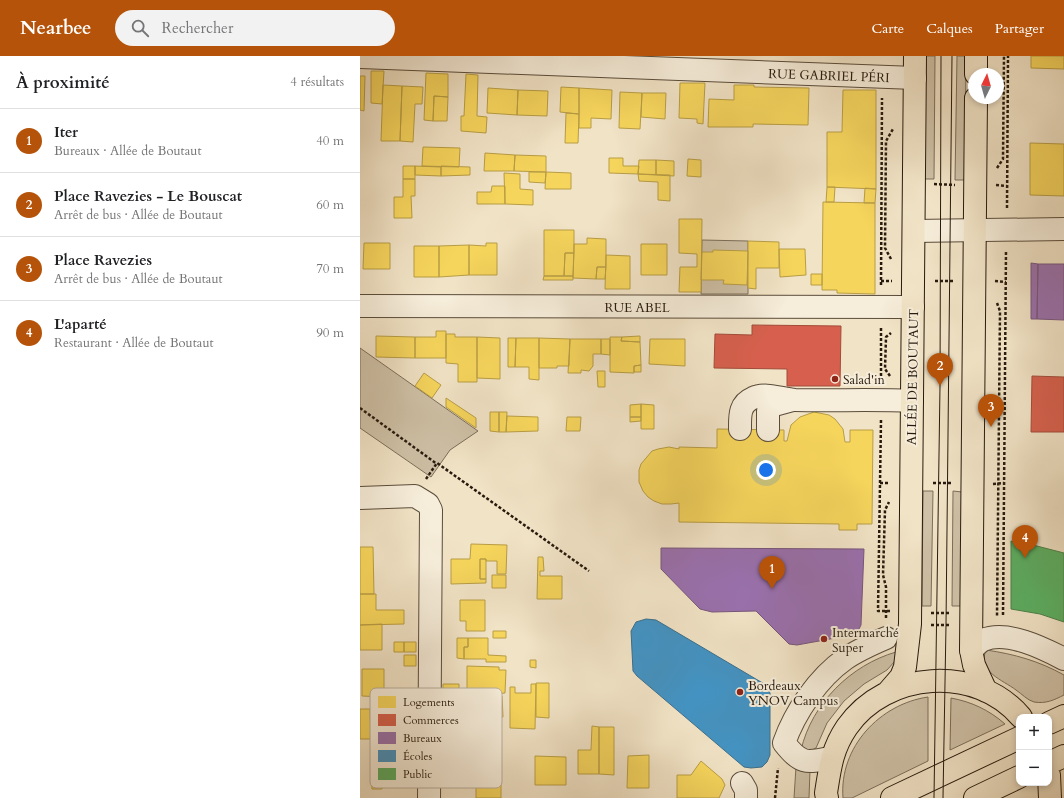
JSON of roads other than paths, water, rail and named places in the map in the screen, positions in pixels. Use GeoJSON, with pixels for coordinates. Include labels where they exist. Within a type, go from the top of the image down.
{"type":"FeatureCollection","features":[{"type":"Feature","properties":{"kind":"main road","name":"ALLÉE DE BOUTAUT"},"geometry":{"type":"LineString","coordinates":[[888,692],[901,677],[905,667],[910,624],[915,56]]}},
{"type":"Feature","properties":{"kind":"main road"},"geometry":{"type":"LineString","coordinates":[[976,56],[976,68]]}},
{"type":"Feature","properties":{"kind":"main road"},"geometry":{"type":"LineString","coordinates":[[977,104],[987,184],[974,230],[971,650],[974,665],[986,691]]}},
{"type":"Feature","properties":{"kind":"main road"},"geometry":{"type":"LineString","coordinates":[[827,798],[826,793],[831,758],[847,726],[873,701],[888,692],[911,683],[936,680],[966,684],[986,691],[1004,701],[1018,714]]}},
{"type":"Feature","properties":{"kind":"main road"},"geometry":{"type":"LineString","coordinates":[[1052,722],[1064,716]]}},
{"type":"Feature","properties":{"kind":"main road"},"geometry":{"type":"LineString","coordinates":[[892,798],[1016,739]]}},
{"type":"Feature","properties":{"kind":"main road"},"geometry":{"type":"LineString","coordinates":[[1052,762],[1064,756]]}},
{"type":"Feature","properties":{"kind":"main road"},"geometry":{"type":"LineString","coordinates":[[975,798],[1016,778]]}},
{"type":"Feature","properties":{"kind":"main road"},"geometry":{"type":"LineString","coordinates":[[1049,786],[1050,798]]}},
{"type":"Feature","properties":{"kind":"street","name":"RUE GABRIEL PÉRI"},"geometry":{"type":"LineString","coordinates":[[360,57],[915,78]]}},
{"type":"Feature","properties":{"kind":"street"},"geometry":{"type":"LineString","coordinates":[[914,231],[1064,229]]}},
{"type":"Feature","properties":{"kind":"street","name":"RUE ABEL"},"geometry":{"type":"LineString","coordinates":[[360,306],[913,307]]}},
{"type":"Feature","properties":{"kind":"street"},"geometry":{"type":"LineString","coordinates":[[740,429],[741,408],[745,403],[754,397],[768,395],[793,400],[912,401]]}},
{"type":"Feature","properties":{"kind":"street"},"geometry":{"type":"LineString","coordinates":[[768,430],[768,411],[771,406],[793,400]]}},
{"type":"Feature","properties":{"kind":"street"},"geometry":{"type":"LineString","coordinates":[[360,498],[415,496],[428,504],[431,510],[430,688]]}},
{"type":"Feature","properties":{"kind":"street"},"geometry":{"type":"LineString","coordinates":[[971,650],[982,640],[997,636],[1023,641],[1064,658]]}},
{"type":"Feature","properties":{"kind":"street"},"geometry":{"type":"LineString","coordinates":[[831,758],[814,762],[803,760],[794,755],[784,743],[789,730],[798,712],[811,692],[826,676],[844,660],[865,647],[886,638]]}},
{"type":"Feature","properties":{"kind":"street"},"geometry":{"type":"LineString","coordinates":[[429,788],[429,798]]}},
{"type":"Feature","properties":{"kind":"tram line"},"geometry":{"type":"LineString","coordinates":[[934,798],[940,386],[941,56]]}},
{"type":"Feature","properties":{"kind":"tram line"},"geometry":{"type":"LineString","coordinates":[[943,798],[952,56]]}},
{"type":"Feature","properties":{"kind":"place","name":"Salad'in"},"geometry":{"type":"Point","coordinates":[835,379]}},
{"type":"Feature","properties":{"kind":"place","name":"Place Ravezies - Le Bouscat"},"geometry":{"type":"Point","coordinates":[940,386]}},
{"type":"Feature","properties":{"kind":"place","name":"Place Ravezies"},"geometry":{"type":"Point","coordinates":[991,427]}},
{"type":"Feature","properties":{"kind":"place","name":"L'aparté"},"geometry":{"type":"Point","coordinates":[1025,558]}},
{"type":"Feature","properties":{"kind":"place","name":"Iter"},"geometry":{"type":"Point","coordinates":[772,589]}},
{"type":"Feature","properties":{"kind":"place","name":"Intermarché Super"},"geometry":{"type":"Point","coordinates":[824,639]}},
{"type":"Feature","properties":{"kind":"place","name":"Bordeaux YNOV Campus"},"geometry":{"type":"Point","coordinates":[740,692]}}]}
